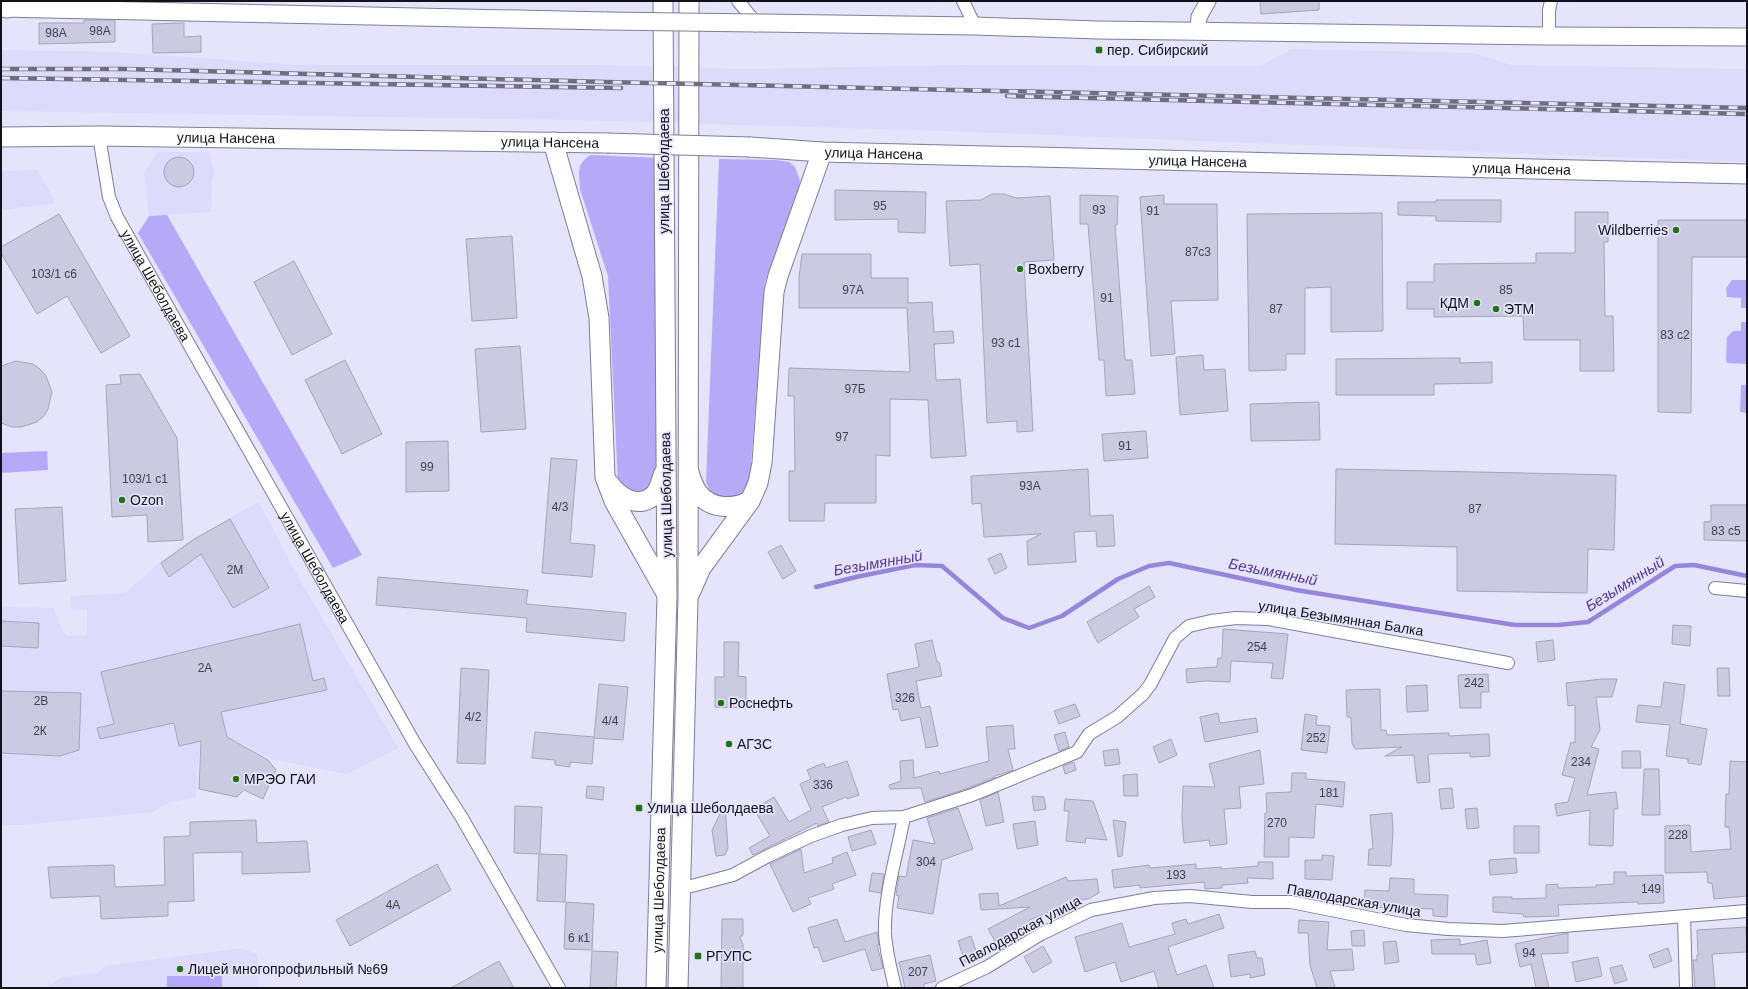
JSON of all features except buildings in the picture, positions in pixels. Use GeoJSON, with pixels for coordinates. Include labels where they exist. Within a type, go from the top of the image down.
{"type":"FeatureCollection","features":[{"type":"Feature","properties":{"kind":"main road","name":"улица Шеболдаева"},"geometry":{"type":"LineString","coordinates":[[656,988],[667,596],[663,1]]}},
{"type":"Feature","properties":{"kind":"main road","name":"улица Шеболдаева"},"geometry":{"type":"LineString","coordinates":[[678,988],[688,598],[687,468],[689,1]]}},
{"type":"Feature","properties":{"kind":"main road"},"geometry":{"type":"LineString","coordinates":[[3,8],[606,21],[975,26],[1198,31],[1747,37]]}},
{"type":"Feature","properties":{"kind":"main road","name":"улица Нансена"},"geometry":{"type":"LineString","coordinates":[[1,137],[99,136],[607,143],[750,147],[822,152],[1747,174]]}},
{"type":"Feature","properties":{"kind":"main road"},"geometry":{"type":"LineString","coordinates":[[553,142],[592,276],[596,298],[599,318],[605,477],[614,501],[667,596]]}},
{"type":"Feature","properties":{"kind":"main road"},"geometry":{"type":"LineString","coordinates":[[688,598],[701,568],[750,501],[758,483],[762,463],[774,292],[778,276],[822,152]]}},
{"type":"Feature","properties":{"kind":"main road"},"geometry":{"type":"LineString","coordinates":[[605,477],[615,492],[624,499],[637,501],[646,499],[654,494],[666,468]]}},
{"type":"Feature","properties":{"kind":"main road"},"geometry":{"type":"LineString","coordinates":[[687,468],[697,492],[707,502],[723,507],[738,506],[750,501]]}},
{"type":"Feature","properties":{"kind":"street"},"geometry":{"type":"LineString","coordinates":[[738,1],[756,23]]}},
{"type":"Feature","properties":{"kind":"street"},"geometry":{"type":"LineString","coordinates":[[963,1],[975,26]]}},
{"type":"Feature","properties":{"kind":"street"},"geometry":{"type":"LineString","coordinates":[[1198,31],[1199,17],[1208,1]]}},
{"type":"Feature","properties":{"kind":"street"},"geometry":{"type":"LineString","coordinates":[[1549,36],[1549,10],[1551,1]]}},
{"type":"Feature","properties":{"kind":"street","name":"улица Шеболдаева"},"geometry":{"type":"LineString","coordinates":[[99,136],[109,197],[117,217],[415,744],[462,818],[559,988]]}},
{"type":"Feature","properties":{"kind":"street"},"geometry":{"type":"LineString","coordinates":[[1715,588],[1747,591]]}},
{"type":"Feature","properties":{"kind":"street","name":"улица Безымянная Балка"},"geometry":{"type":"LineString","coordinates":[[680,889],[733,875],[804,839],[842,825],[872,818],[904,817],[972,795],[1077,752],[1089,734],[1120,715],[1143,694],[1150,685],[1175,638],[1189,626],[1211,621],[1236,618],[1268,619],[1508,663]]}},
{"type":"Feature","properties":{"kind":"street"},"geometry":{"type":"LineString","coordinates":[[895,988],[887,956],[885,932],[888,899],[904,817]]}},
{"type":"Feature","properties":{"kind":"street","name":"Павлодарская улица"},"geometry":{"type":"LineString","coordinates":[[942,988],[987,967],[1040,934],[1091,910],[1154,898],[1190,896],[1252,902],[1291,902],[1406,925],[1448,929],[1503,931],[1747,911]]}},
{"type":"Feature","properties":{"kind":"street"},"geometry":{"type":"LineString","coordinates":[[1684,916],[1686,988]]}},
{"type":"Feature","properties":{"kind":"shaded area"},"geometry":{"type":"Polygon","coordinates":[[[1291,49],[1473,53],[1511,65],[1747,69],[1747,162],[944,131],[575,120],[1,111],[1,50],[115,52],[297,65],[597,65],[747,69],[959,65],[1261,66],[1291,49]]]}},
{"type":"Feature","properties":{"kind":"shaded area"},"geometry":{"type":"Polygon","coordinates":[[[158,152],[210,152],[214,172],[211,212],[149,216],[144,173],[158,152]]]}},
{"type":"Feature","properties":{"kind":"shaded area"},"geometry":{"type":"Polygon","coordinates":[[[590,155],[661,158],[656,480],[651,490],[632,495],[618,484],[608,276],[580,189],[580,166],[590,155]]]}},
{"type":"Feature","properties":{"kind":"shaded area"},"geometry":{"type":"Polygon","coordinates":[[[719,159],[776,160],[789,162],[795,167],[800,181],[795,205],[765,282],[750,478],[742,494],[734,498],[718,499],[710,492],[706,482],[719,159]]]}},
{"type":"Feature","properties":{"kind":"shaded area"},"geometry":{"type":"Polygon","coordinates":[[[38,170],[56,203],[1,210],[1,171],[38,170]]]}},
{"type":"Feature","properties":{"kind":"shaded area"},"geometry":{"type":"Polygon","coordinates":[[[167,215],[362,555],[333,568],[138,233],[149,216],[167,215]]]}},
{"type":"Feature","properties":{"kind":"shaded area"},"geometry":{"type":"Polygon","coordinates":[[[1732,280],[1747,280],[1747,308],[1741,308],[1741,298],[1727,297],[1726,288],[1732,280]]]}},
{"type":"Feature","properties":{"kind":"shaded area"},"geometry":{"type":"Polygon","coordinates":[[[1741,322],[1747,322],[1747,364],[1727,363],[1727,337],[1733,331],[1741,331],[1741,322]]]}},
{"type":"Feature","properties":{"kind":"shaded area"},"geometry":{"type":"Polygon","coordinates":[[[1741,385],[1747,385],[1747,413],[1740,412],[1741,385]]]}},
{"type":"Feature","properties":{"kind":"shaded area"},"geometry":{"type":"Polygon","coordinates":[[[47,451],[48,470],[1,473],[1,453],[47,451]]]}},
{"type":"Feature","properties":{"kind":"shaded area"},"geometry":{"type":"Polygon","coordinates":[[[259,502],[297,575],[398,748],[346,774],[271,759],[235,740],[218,756],[199,751],[196,797],[167,803],[153,812],[23,825],[1,825],[1,607],[54,608],[62,630],[67,636],[87,635],[87,610],[72,610],[71,596],[125,593],[160,562],[193,538],[259,502]]]}},
{"type":"Feature","properties":{"kind":"shaded area","name":"Лицей многопрофильный №69"},"geometry":{"type":"Polygon","coordinates":[[[242,948],[258,955],[259,988],[46,988],[63,977],[97,973],[105,966],[242,948]]]}},
{"type":"Feature","properties":{"kind":"shaded area"},"geometry":{"type":"Polygon","coordinates":[[[167,976],[222,976],[222,988],[167,988],[167,976]]]}},
{"type":"Feature","properties":{"kind":"waterway","name":"Безымянный"},"geometry":{"type":"LineString","coordinates":[[816,587],[915,565],[942,566],[1003,618],[1029,628],[1062,616],[1118,579],[1149,566],[1169,563],[1296,590],[1515,625],[1558,625],[1588,622],[1675,566],[1694,565],[1747,576]]}},
{"type":"Feature","properties":{"kind":"railway"},"geometry":{"type":"LineString","coordinates":[[1,69],[125,69],[606,82],[1747,108]]}},
{"type":"Feature","properties":{"kind":"railway"},"geometry":{"type":"LineString","coordinates":[[1,78],[621,88]]}},
{"type":"Feature","properties":{"kind":"railway"},"geometry":{"type":"LineString","coordinates":[[1007,96],[1747,114]]}},
{"type":"Feature","properties":{"kind":"place","name":"пер. Сибирский"},"geometry":{"type":"Point","coordinates":[1099,50]}},
{"type":"Feature","properties":{"kind":"place","name":"Wildberries"},"geometry":{"type":"Point","coordinates":[1676,230]}},
{"type":"Feature","properties":{"kind":"place","name":"Boxberry"},"geometry":{"type":"Point","coordinates":[1020,269]}},
{"type":"Feature","properties":{"kind":"place","name":"КДМ"},"geometry":{"type":"Point","coordinates":[1477,303]}},
{"type":"Feature","properties":{"kind":"place","name":"ЭТМ"},"geometry":{"type":"Point","coordinates":[1496,309]}},
{"type":"Feature","properties":{"kind":"place","name":"Ozon"},"geometry":{"type":"Point","coordinates":[122,500]}},
{"type":"Feature","properties":{"kind":"place","name":"Роснефть"},"geometry":{"type":"Point","coordinates":[721,703]}},
{"type":"Feature","properties":{"kind":"place","name":"АГЗС"},"geometry":{"type":"Point","coordinates":[729,744]}},
{"type":"Feature","properties":{"kind":"place","name":"МРЭО ГАИ"},"geometry":{"type":"Point","coordinates":[236,779]}},
{"type":"Feature","properties":{"kind":"place","name":"Улица Шеболдаева"},"geometry":{"type":"Point","coordinates":[639,808]}},
{"type":"Feature","properties":{"kind":"place","name":"РГУПС"},"geometry":{"type":"Point","coordinates":[698,956]}},
{"type":"Feature","properties":{"kind":"place","name":"Лицей многопрофильный №69"},"geometry":{"type":"Point","coordinates":[180,969]}}]}
